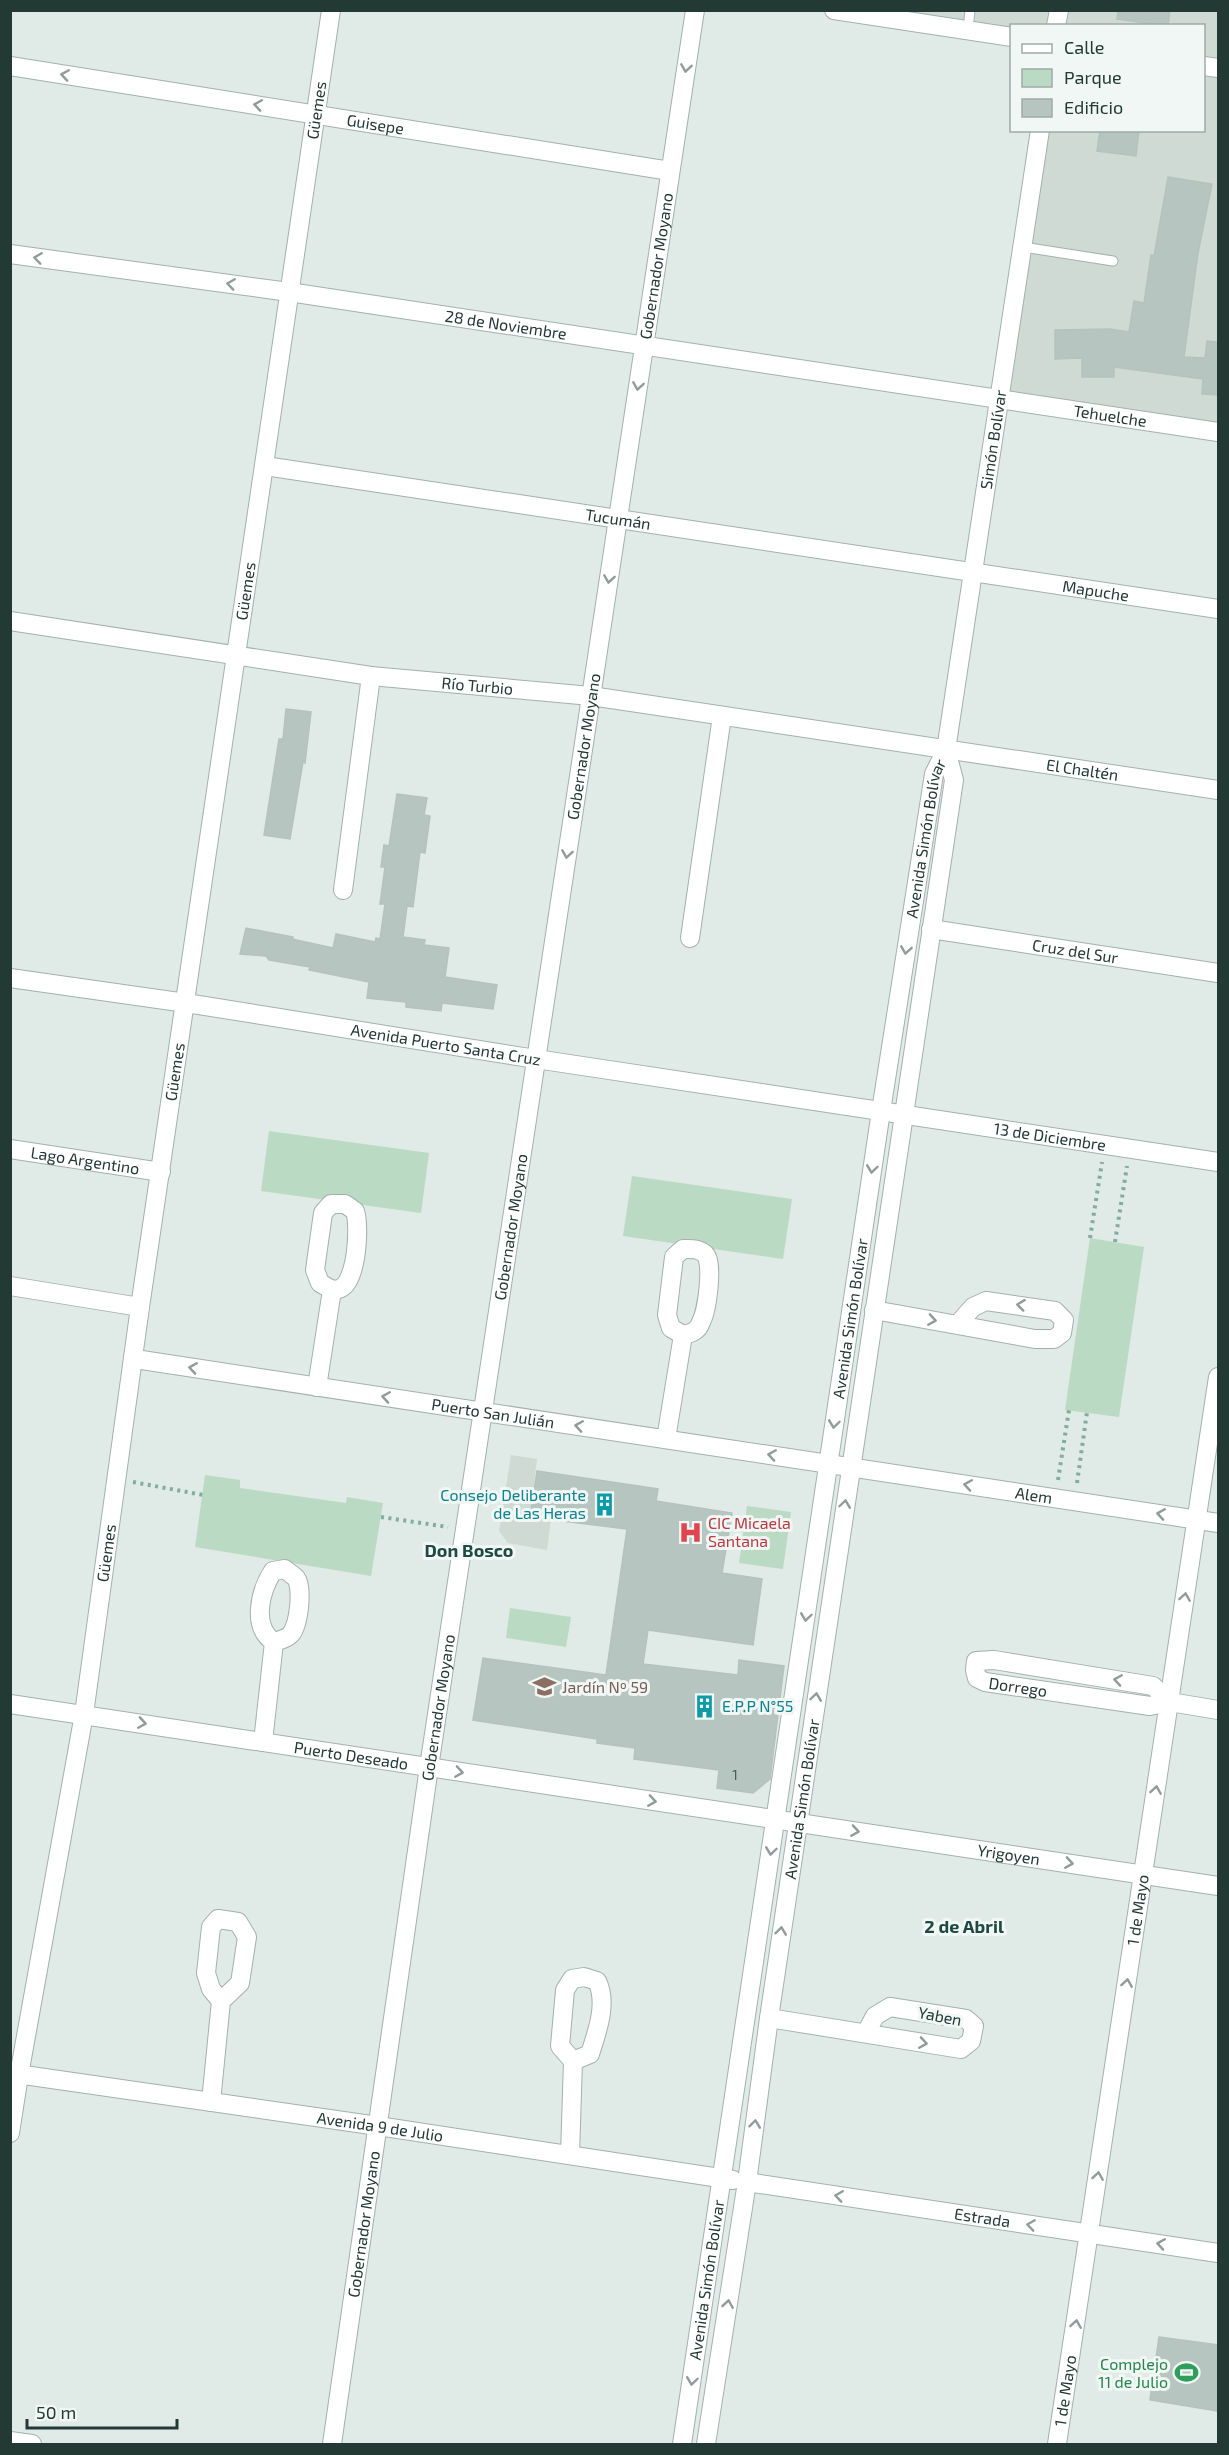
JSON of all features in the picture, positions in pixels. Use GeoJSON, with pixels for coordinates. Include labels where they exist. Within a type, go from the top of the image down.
{"type":"FeatureCollection","features":[{"type":"Feature","properties":{"kind":"street","name":"Güemes"},"geometry":{"type":"LineString","coordinates":[[10,2133],[15,2074],[84,1714],[135,1359],[140,1306],[331,10]]}},
{"type":"Feature","properties":{"kind":"street","name":"Gobernador Moyano"},"geometry":{"type":"LineString","coordinates":[[332,2445],[429,1767],[695,10]]}},
{"type":"Feature","properties":{"kind":"street"},"geometry":{"type":"LineString","coordinates":[[834,10],[921,17],[968,30],[1010,37]]}},
{"type":"Feature","properties":{"kind":"street","name":"Guisepe"},"geometry":{"type":"LineString","coordinates":[[10,66],[670,171]]}},
{"type":"Feature","properties":{"kind":"street","name":"Simón Bolívar"},"geometry":{"type":"LineString","coordinates":[[946,750],[1040,132]]}},
{"type":"Feature","properties":{"kind":"street","name":"28 de Noviembre"},"geometry":{"type":"LineString","coordinates":[[10,254],[289,292],[1000,399]]}},
{"type":"Feature","properties":{"kind":"street","name":"Tehuelche"},"geometry":{"type":"LineString","coordinates":[[1000,399],[1218,432]]}},
{"type":"Feature","properties":{"kind":"street","name":"Tucumán"},"geometry":{"type":"LineString","coordinates":[[265,466],[973,573]]}},
{"type":"Feature","properties":{"kind":"street","name":"Mapuche"},"geometry":{"type":"LineString","coordinates":[[973,573],[1218,609]]}},
{"type":"Feature","properties":{"kind":"street","name":"Río Turbio"},"geometry":{"type":"LineString","coordinates":[[10,621],[371,676],[591,696],[946,750]]}},
{"type":"Feature","properties":{"kind":"street"},"geometry":{"type":"LineString","coordinates":[[343,890],[371,676]]}},
{"type":"Feature","properties":{"kind":"street"},"geometry":{"type":"LineString","coordinates":[[690,938],[722,716]]}},
{"type":"Feature","properties":{"kind":"street","name":"El Chaltén"},"geometry":{"type":"LineString","coordinates":[[946,750],[1218,790]]}},
{"type":"Feature","properties":{"kind":"street","name":"Avenida Simón Bolívar"},"geometry":{"type":"LineString","coordinates":[[706,2445],[747,2182],[850,1467],[954,780],[946,750]]}},
{"type":"Feature","properties":{"kind":"street","name":"Avenida Simón Bolívar"},"geometry":{"type":"LineString","coordinates":[[682,2445],[881,1111],[934,774],[946,750]]}},
{"type":"Feature","properties":{"kind":"street","name":"Cruz del Sur"},"geometry":{"type":"LineString","coordinates":[[931,929],[1218,973]]}},
{"type":"Feature","properties":{"kind":"street","name":"Avenida Puerto Santa Cruz"},"geometry":{"type":"LineString","coordinates":[[10,978],[186,1003],[881,1111]]}},
{"type":"Feature","properties":{"kind":"street","name":"13 de Diciembre"},"geometry":{"type":"LineString","coordinates":[[881,1111],[1218,1162]]}},
{"type":"Feature","properties":{"kind":"street","name":"Lago Argentino"},"geometry":{"type":"LineString","coordinates":[[10,1149],[161,1172]]}},
{"type":"Feature","properties":{"kind":"street"},"geometry":{"type":"LineString","coordinates":[[10,1286],[140,1306]]}},
{"type":"Feature","properties":{"kind":"street"},"geometry":{"type":"LineString","coordinates":[[317,1387],[332,1290]]}},
{"type":"Feature","properties":{"kind":"street"},"geometry":{"type":"LineString","coordinates":[[874,1310],[1035,1339],[1054,1339],[1062,1333],[1064,1320],[1055,1311],[986,1301],[973,1307],[958,1324]]}},
{"type":"Feature","properties":{"kind":"street"},"geometry":{"type":"LineString","coordinates":[[666,1439],[683,1335]]}},
{"type":"Feature","properties":{"kind":"street","name":"Puerto San Julián"},"geometry":{"type":"LineString","coordinates":[[135,1359],[850,1467]]}},
{"type":"Feature","properties":{"kind":"street","name":"1 de Mayo"},"geometry":{"type":"LineString","coordinates":[[1058,2445],[1218,1377]]}},
{"type":"Feature","properties":{"kind":"street","name":"Alem"},"geometry":{"type":"LineString","coordinates":[[850,1467],[1218,1523]]}},
{"type":"Feature","properties":{"kind":"street"},"geometry":{"type":"LineString","coordinates":[[263,1742],[274,1642]]}},
{"type":"Feature","properties":{"kind":"street","name":"Dorrego"},"geometry":{"type":"LineString","coordinates":[[1170,1702],[1154,1686],[994,1660],[976,1661],[976,1678],[985,1682],[1150,1706],[1170,1702],[1218,1710]]}},
{"type":"Feature","properties":{"kind":"street","name":"Puerto Deseado"},"geometry":{"type":"LineString","coordinates":[[10,1704],[798,1822]]}},
{"type":"Feature","properties":{"kind":"street","name":"Yrigoyen"},"geometry":{"type":"LineString","coordinates":[[798,1822],[1218,1886]]}},
{"type":"Feature","properties":{"kind":"street"},"geometry":{"type":"LineString","coordinates":[[211,2102],[221,2001]]}},
{"type":"Feature","properties":{"kind":"street","name":"Yaben"},"geometry":{"type":"LineString","coordinates":[[769,2018],[961,2049],[971,2042],[974,2026],[966,2019],[890,2007],[875,2016],[866,2033]]}},
{"type":"Feature","properties":{"kind":"street"},"geometry":{"type":"LineString","coordinates":[[570,2155],[573,2061]]}},
{"type":"Feature","properties":{"kind":"street","name":"Avenida 9 de Julio"},"geometry":{"type":"LineString","coordinates":[[15,2074],[747,2182]]}},
{"type":"Feature","properties":{"kind":"street","name":"Estrada"},"geometry":{"type":"LineString","coordinates":[[747,2182],[1218,2253]]}},
{"type":"Feature","properties":{"kind":"street"},"geometry":{"type":"LineString","coordinates":[[10,2442],[32,2445]]}},
{"type":"Feature","properties":{"kind":"lane"},"geometry":{"type":"LineString","coordinates":[[968,30],[970,10]]}},
{"type":"Feature","properties":{"kind":"lane"},"geometry":{"type":"LineString","coordinates":[[1023,247],[1113,261]]}},
{"type":"Feature","properties":{"kind":"path"},"geometry":{"type":"LineString","coordinates":[[1090,1238],[1105,1145]]}},
{"type":"Feature","properties":{"kind":"path"},"geometry":{"type":"LineString","coordinates":[[1115,1242],[1130,1148]]}},
{"type":"Feature","properties":{"kind":"path"},"geometry":{"type":"LineString","coordinates":[[1055,1498],[1069,1410]]}},
{"type":"Feature","properties":{"kind":"path"},"geometry":{"type":"LineString","coordinates":[[1074,1501],[1087,1412]]}},
{"type":"Feature","properties":{"kind":"path"},"geometry":{"type":"LineString","coordinates":[[118,1479],[203,1495]]}},
{"type":"Feature","properties":{"kind":"path"},"geometry":{"type":"LineString","coordinates":[[381,1517],[465,1529]]}},
{"type":"Feature","properties":{"kind":"shaded area"},"geometry":{"type":"Polygon","coordinates":[[[834,11],[1218,11],[1218,432],[1000,399],[1040,132],[1205,132],[1205,24],[1010,24],[1010,37],[834,11]]]}},
{"type":"Feature","properties":{"kind":"shaded area"},"geometry":{"type":"Polygon","coordinates":[[[511,1455],[537,1459],[530,1517],[551,1519],[547,1550],[508,1543],[499,1531],[511,1455]]]}},
{"type":"Feature","properties":{"kind":"green space"},"geometry":{"type":"Polygon","coordinates":[[[269,1131],[429,1153],[421,1213],[261,1191],[269,1131]]]}},
{"type":"Feature","properties":{"kind":"green space"},"geometry":{"type":"Polygon","coordinates":[[[632,1176],[792,1199],[783,1259],[623,1236],[632,1176]]]}},
{"type":"Feature","properties":{"kind":"green space"},"geometry":{"type":"Polygon","coordinates":[[[1090,1238],[1144,1247],[1119,1417],[1065,1410],[1090,1238]]]}},
{"type":"Feature","properties":{"kind":"green space"},"geometry":{"type":"Polygon","coordinates":[[[205,1475],[240,1480],[240,1488],[346,1503],[347,1497],[383,1503],[371,1576],[195,1547],[205,1475]]]}},
{"type":"Feature","properties":{"kind":"green space"},"geometry":{"type":"Polygon","coordinates":[[[747,1506],[791,1512],[783,1569],[739,1563],[747,1506]]]}},
{"type":"Feature","properties":{"kind":"green space"},"geometry":{"type":"Polygon","coordinates":[[[510,1608],[571,1617],[566,1647],[506,1638],[510,1608]]]}},
{"type":"Feature","properties":{"kind":"building"},"geometry":{"type":"Polygon","coordinates":[[[1118,10],[1170,10],[1168,24],[1117,19],[1118,10]]]}},
{"type":"Feature","properties":{"kind":"building"},"geometry":{"type":"Polygon","coordinates":[[[1100,132],[1139,132],[1136,156],[1097,151],[1100,132]]]}},
{"type":"Feature","properties":{"kind":"building"},"geometry":{"type":"Polygon","coordinates":[[[1168,177],[1212,184],[1198,253],[1184,357],[1205,358],[1207,341],[1218,342],[1218,395],[1202,394],[1203,379],[1114,367],[1114,377],[1082,377],[1082,358],[1055,359],[1055,330],[1110,329],[1129,332],[1134,301],[1144,303],[1151,255],[1154,256],[1168,177]]]}},
{"type":"Feature","properties":{"kind":"building"},"geometry":{"type":"Polygon","coordinates":[[[286,709],[311,712],[305,763],[303,762],[290,839],[264,835],[279,739],[283,739],[286,709]]]}},
{"type":"Feature","properties":{"kind":"building"},"geometry":{"type":"Polygon","coordinates":[[[397,794],[427,798],[424,815],[430,816],[425,853],[420,852],[413,907],[407,906],[403,937],[425,940],[424,945],[449,948],[445,977],[497,985],[493,1009],[442,1003],[441,1011],[406,1007],[406,1002],[367,998],[369,982],[309,970],[310,967],[269,960],[266,956],[240,954],[246,928],[333,948],[336,934],[375,942],[376,938],[380,939],[385,904],[380,904],[385,867],[381,867],[384,845],[389,846],[397,794]]]}},
{"type":"Feature","properties":{"kind":"building"},"geometry":{"type":"Polygon","coordinates":[[[537,1471],[658,1489],[656,1501],[732,1513],[722,1573],[762,1579],[753,1645],[648,1630],[643,1664],[738,1675],[739,1660],[784,1666],[770,1779],[753,1793],[717,1788],[719,1770],[634,1759],[635,1748],[597,1743],[597,1739],[473,1720],[483,1658],[606,1675],[627,1529],[530,1517],[537,1471]]]}},
{"type":"Feature","properties":{"kind":"building","name":"Complejo 11 de Julio"},"geometry":{"type":"Polygon","coordinates":[[[1159,2337],[1218,2345],[1218,2411],[1150,2400],[1159,2337]]]}},
{"type":"Feature","properties":{"kind":"place","name":"Consejo Deliberante de Las Heras"},"geometry":{"type":"Point","coordinates":[604,1504]}},
{"type":"Feature","properties":{"kind":"place","name":"CIC Micaela Santana"},"geometry":{"type":"Point","coordinates":[690,1532]}},
{"type":"Feature","properties":{"kind":"place","name":"Jardín Nº 59"},"geometry":{"type":"Point","coordinates":[544,1687]}},
{"type":"Feature","properties":{"kind":"place","name":"E.P.P N°55"},"geometry":{"type":"Point","coordinates":[704,1706]}},
{"type":"Feature","properties":{"kind":"place","name":"Complejo 11 de Julio"},"geometry":{"type":"Point","coordinates":[1186,2373]}},
{"type":"Feature","properties":{"kind":"district","name":"Don Bosco"},"geometry":{"type":"Point","coordinates":[469,1551]}},
{"type":"Feature","properties":{"kind":"district","name":"2 de Abril"},"geometry":{"type":"Point","coordinates":[964,1927]}}]}
